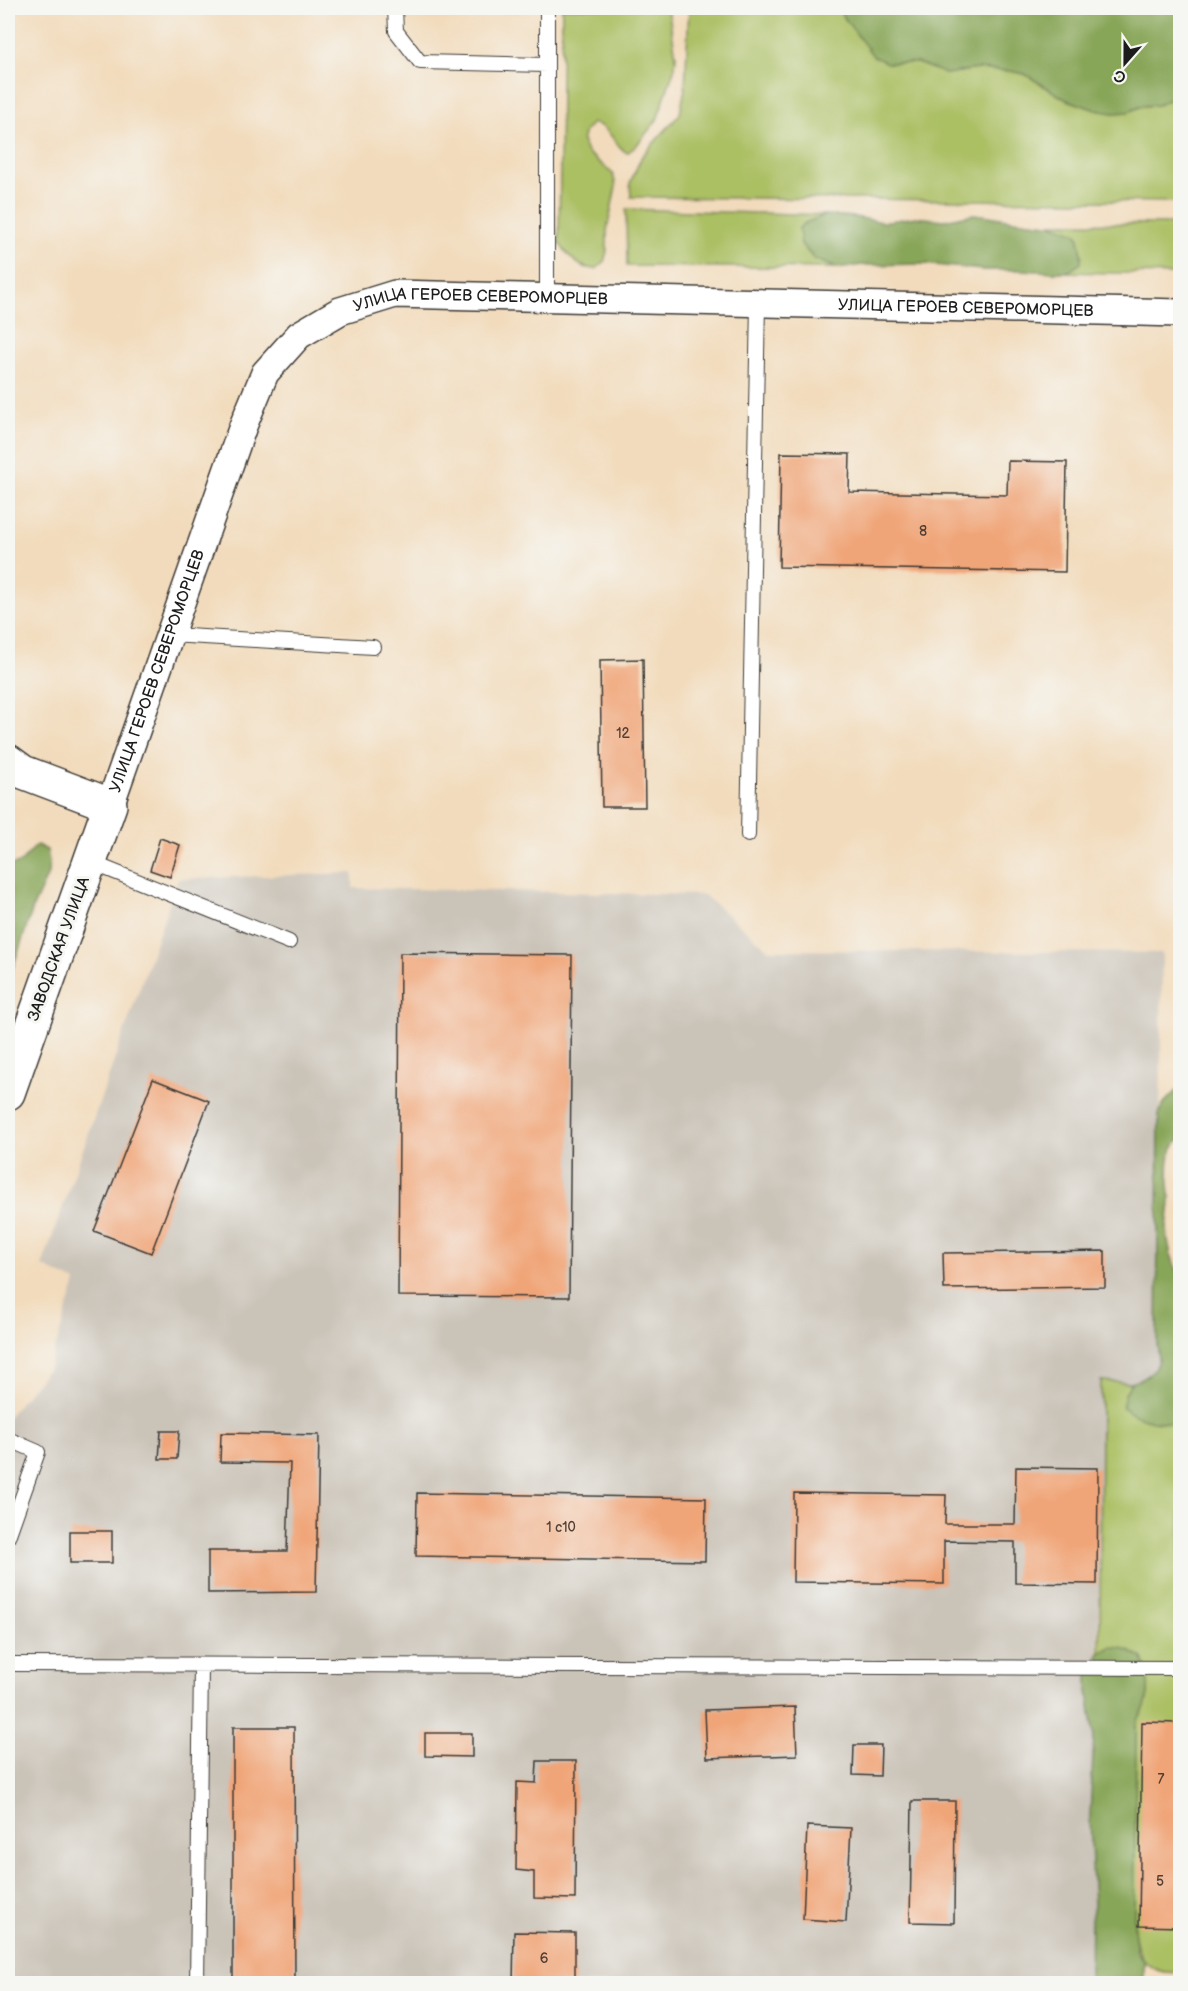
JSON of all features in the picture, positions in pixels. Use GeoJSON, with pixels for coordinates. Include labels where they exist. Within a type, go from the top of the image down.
{"type":"FeatureCollection","features":[{"type":"Feature","properties":{"kind":"street","name":"УЛИЦА ГЕРОЕВ СЕВЕРОМОРЦЕВ"},"geometry":{"type":"LineString","coordinates":[[110,805],[243,426],[265,373],[299,335],[340,311],[395,294],[1180,313]]}},
{"type":"Feature","properties":{"kind":"street"},"geometry":{"type":"LineString","coordinates":[[8,761],[23,772],[110,805]]}},
{"type":"Feature","properties":{"kind":"street","name":"ЗАВОДСКАЯ УЛИЦА"},"geometry":{"type":"LineString","coordinates":[[8,1093],[110,805]]}},
{"type":"Feature","properties":{"kind":"lane"},"geometry":{"type":"LineString","coordinates":[[395,8],[396,31],[420,62],[547,64]]}},
{"type":"Feature","properties":{"kind":"lane"},"geometry":{"type":"LineString","coordinates":[[547,8],[547,298]]}},
{"type":"Feature","properties":{"kind":"lane"},"geometry":{"type":"LineString","coordinates":[[748,835],[758,303]]}},
{"type":"Feature","properties":{"kind":"lane"},"geometry":{"type":"LineString","coordinates":[[170,634],[373,647]]}},
{"type":"Feature","properties":{"kind":"lane"},"geometry":{"type":"LineString","coordinates":[[90,862],[289,942]]}},
{"type":"Feature","properties":{"kind":"lane"},"geometry":{"type":"LineString","coordinates":[[8,1439],[38,1452],[8,1538]]}},
{"type":"Feature","properties":{"kind":"lane"},"geometry":{"type":"LineString","coordinates":[[8,1664],[1180,1668]]}},
{"type":"Feature","properties":{"kind":"lane"},"geometry":{"type":"LineString","coordinates":[[197,1983],[201,1666]]}},
{"type":"Feature","properties":{"kind":"shaded area"},"geometry":{"type":"Polygon","coordinates":[[[353,873],[353,888],[704,895],[769,950],[1162,953],[1157,1383],[1101,1381],[1095,1983],[8,1984],[8,1417],[49,1368],[76,1282],[42,1266],[178,879],[353,873]]]}},
{"type":"Feature","properties":{"kind":"green space"},"geometry":{"type":"Polygon","coordinates":[[[562,8],[668,8],[676,56],[675,67],[657,120],[636,146],[627,153],[607,131],[592,123],[585,131],[582,141],[587,152],[613,174],[616,186],[607,230],[607,251],[604,262],[596,269],[579,264],[559,243],[562,8]]]}},
{"type":"Feature","properties":{"kind":"green space"},"geometry":{"type":"Polygon","coordinates":[[[689,8],[837,8],[863,42],[887,63],[917,63],[946,74],[977,69],[1025,74],[1065,99],[1096,110],[1113,113],[1128,112],[1142,106],[1158,105],[1180,94],[1180,202],[631,197],[630,183],[642,156],[680,114],[685,88],[689,8]]]}},
{"type":"Feature","properties":{"kind":"green space"},"geometry":{"type":"Polygon","coordinates":[[[837,8],[1180,8],[1180,94],[1158,105],[1142,106],[1128,112],[1113,113],[1096,110],[1065,99],[1025,74],[977,69],[946,74],[917,63],[887,63],[873,56],[837,8]]]}},
{"type":"Feature","properties":{"kind":"green space"},"geometry":{"type":"Polygon","coordinates":[[[626,209],[826,215],[805,223],[801,244],[814,259],[837,268],[627,266],[626,209]]]}},
{"type":"Feature","properties":{"kind":"green space"},"geometry":{"type":"Polygon","coordinates":[[[974,214],[1065,228],[1078,235],[1081,263],[1069,271],[1054,272],[983,270],[926,264],[863,265],[837,268],[814,259],[801,244],[799,228],[805,223],[826,215],[883,222],[915,217],[944,220],[974,214]]]}},
{"type":"Feature","properties":{"kind":"green space"},"geometry":{"type":"Polygon","coordinates":[[[1051,223],[1180,224],[1180,274],[1054,272],[1069,271],[1082,256],[1078,235],[1051,223]]]}},
{"type":"Feature","properties":{"kind":"green space"},"geometry":{"type":"Polygon","coordinates":[[[37,845],[47,850],[48,874],[34,905],[8,982],[8,866],[20,863],[37,845]]]}},
{"type":"Feature","properties":{"kind":"green space"},"geometry":{"type":"Polygon","coordinates":[[[1180,1087],[1180,1139],[1174,1146],[1169,1160],[1170,1203],[1167,1228],[1171,1253],[1180,1277],[1180,1423],[1150,1420],[1122,1407],[1131,1383],[1145,1377],[1157,1365],[1159,1114],[1164,1103],[1180,1087]]]}},
{"type":"Feature","properties":{"kind":"green space"},"geometry":{"type":"Polygon","coordinates":[[[1101,1381],[1131,1383],[1125,1394],[1158,1422],[1180,1423],[1180,1972],[1160,1971],[1146,1963],[1138,1949],[1134,1929],[1136,1725],[1146,1703],[1148,1686],[1143,1658],[1122,1649],[1111,1649],[1100,1653],[1101,1381]]]}},
{"type":"Feature","properties":{"kind":"green space"},"geometry":{"type":"Polygon","coordinates":[[[1111,1647],[1122,1648],[1143,1658],[1148,1680],[1145,1706],[1136,1726],[1134,1929],[1137,1952],[1144,1961],[1144,1983],[1090,1983],[1091,1919],[1094,1906],[1090,1818],[1094,1734],[1088,1676],[1100,1653],[1111,1647]]]}},
{"type":"Feature","properties":{"kind":"building"},"geometry":{"type":"Polygon","coordinates":[[[463,8],[520,8],[520,12],[463,13],[463,8]]]}},
{"type":"Feature","properties":{"kind":"building"},"geometry":{"type":"Polygon","coordinates":[[[781,453],[850,454],[849,492],[1007,495],[1008,461],[1067,462],[1065,572],[779,567],[781,453]]]}},
{"type":"Feature","properties":{"kind":"building"},"geometry":{"type":"Polygon","coordinates":[[[643,659],[645,807],[602,807],[600,660],[643,659]]]}},
{"type":"Feature","properties":{"kind":"building"},"geometry":{"type":"Polygon","coordinates":[[[160,838],[180,845],[170,877],[150,870],[160,838]]]}},
{"type":"Feature","properties":{"kind":"building"},"geometry":{"type":"Polygon","coordinates":[[[400,953],[572,955],[569,1297],[398,1296],[400,953]]]}},
{"type":"Feature","properties":{"kind":"building"},"geometry":{"type":"Polygon","coordinates":[[[153,1079],[209,1101],[151,1253],[94,1231],[153,1079]]]}},
{"type":"Feature","properties":{"kind":"building"},"geometry":{"type":"Polygon","coordinates":[[[1105,1251],[1105,1287],[944,1289],[943,1253],[1105,1251]]]}},
{"type":"Feature","properties":{"kind":"building"},"geometry":{"type":"Polygon","coordinates":[[[161,1431],[179,1431],[177,1459],[159,1459],[161,1431]]]}},
{"type":"Feature","properties":{"kind":"building"},"geometry":{"type":"Polygon","coordinates":[[[221,1433],[319,1435],[316,1592],[208,1593],[208,1551],[287,1551],[290,1463],[220,1462],[221,1433]]]}},
{"type":"Feature","properties":{"kind":"building"},"geometry":{"type":"Polygon","coordinates":[[[1016,1467],[1098,1468],[1097,1584],[1015,1583],[1015,1542],[944,1541],[944,1584],[793,1582],[794,1493],[946,1495],[945,1524],[1015,1524],[1016,1467]]]}},
{"type":"Feature","properties":{"kind":"building"},"geometry":{"type":"Polygon","coordinates":[[[417,1493],[706,1498],[705,1561],[416,1556],[417,1493]]]}},
{"type":"Feature","properties":{"kind":"building"},"geometry":{"type":"Polygon","coordinates":[[[70,1531],[112,1531],[112,1563],[70,1563],[70,1531]]]}},
{"type":"Feature","properties":{"kind":"building"},"geometry":{"type":"Polygon","coordinates":[[[1177,1582],[1180,1582],[1180,1620],[1178,1620],[1177,1582]]]}},
{"type":"Feature","properties":{"kind":"building"},"geometry":{"type":"Polygon","coordinates":[[[795,1707],[797,1755],[707,1758],[705,1710],[795,1707]]]}},
{"type":"Feature","properties":{"kind":"building"},"geometry":{"type":"Polygon","coordinates":[[[1142,1722],[1180,1723],[1180,1927],[1139,1926],[1142,1722]]]}},
{"type":"Feature","properties":{"kind":"building"},"geometry":{"type":"Polygon","coordinates":[[[233,1727],[294,1727],[295,1984],[233,1984],[233,1727]]]}},
{"type":"Feature","properties":{"kind":"building"},"geometry":{"type":"Polygon","coordinates":[[[425,1733],[472,1733],[472,1757],[425,1756],[425,1733]]]}},
{"type":"Feature","properties":{"kind":"building"},"geometry":{"type":"Polygon","coordinates":[[[854,1745],[881,1745],[880,1776],[853,1775],[854,1745]]]}},
{"type":"Feature","properties":{"kind":"building"},"geometry":{"type":"Polygon","coordinates":[[[537,1761],[576,1761],[575,1899],[534,1898],[534,1872],[516,1870],[517,1782],[536,1783],[537,1761]]]}},
{"type":"Feature","properties":{"kind":"building"},"geometry":{"type":"Polygon","coordinates":[[[912,1801],[955,1801],[954,1923],[910,1922],[912,1801]]]}},
{"type":"Feature","properties":{"kind":"building"},"geometry":{"type":"Polygon","coordinates":[[[807,1826],[851,1828],[846,1922],[803,1919],[807,1826]]]}},
{"type":"Feature","properties":{"kind":"building"},"geometry":{"type":"Polygon","coordinates":[[[514,1932],[575,1933],[575,1984],[513,1984],[514,1932]]]}}]}
